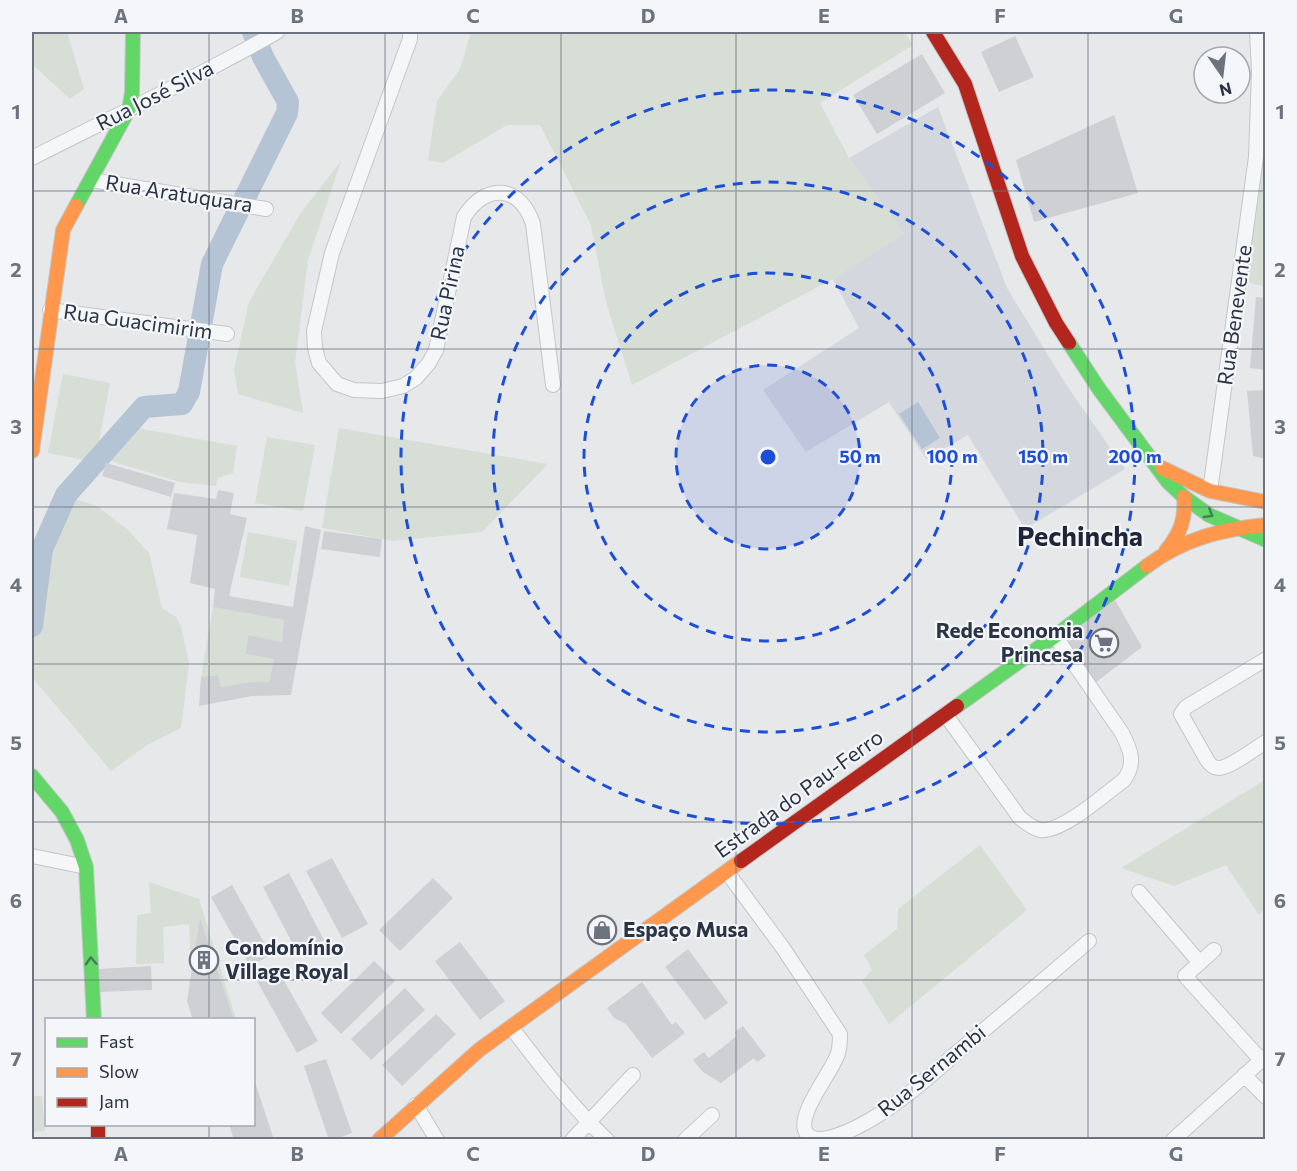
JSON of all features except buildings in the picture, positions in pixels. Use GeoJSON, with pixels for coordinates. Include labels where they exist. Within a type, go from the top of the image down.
{"type":"FeatureCollection","features":[{"type":"Feature","properties":{"kind":"main road"},"geometry":{"type":"LineString","coordinates":[[32,450],[63,230],[129,109],[132,93],[133,32]]}},
{"type":"Feature","properties":{"kind":"main road"},"geometry":{"type":"LineString","coordinates":[[933,32],[965,84],[1023,256],[1039,292],[1099,389],[1168,482],[1184,497],[1209,515],[1266,540]]}},
{"type":"Feature","properties":{"kind":"main road"},"geometry":{"type":"LineString","coordinates":[[1158,466],[1210,491],[1266,502]]}},
{"type":"Feature","properties":{"kind":"main road"},"geometry":{"type":"LineString","coordinates":[[1164,554],[1179,535],[1186,513],[1184,497]]}},
{"type":"Feature","properties":{"kind":"main road","name":"Estrada do Pau-Ferro"},"geometry":{"type":"LineString","coordinates":[[379,1140],[479,1050],[1055,636],[1164,554],[1198,537],[1236,528],[1266,525]]}},
{"type":"Feature","properties":{"kind":"main road"},"geometry":{"type":"LineString","coordinates":[[32,776],[62,812],[77,840],[86,867],[94,1018]]}},
{"type":"Feature","properties":{"kind":"street","name":"Rua Pirina"},"geometry":{"type":"LineString","coordinates":[[410,32],[410,39],[332,253],[314,331],[319,363],[337,384],[354,390],[382,391],[403,386],[416,378],[429,363],[436,350],[464,217],[473,203],[486,195],[502,193],[517,198],[528,210],[533,224],[553,385]]}},
{"type":"Feature","properties":{"kind":"street","name":"Rua Benevente"},"geometry":{"type":"LineString","coordinates":[[1210,491],[1256,157],[1259,72],[1257,32]]}},
{"type":"Feature","properties":{"kind":"street","name":"Rua José Silva"},"geometry":{"type":"LineString","coordinates":[[32,158],[129,109],[160,96],[273,34]]}},
{"type":"Feature","properties":{"kind":"street","name":"Rua Aratuquara"},"geometry":{"type":"LineString","coordinates":[[92,180],[266,209]]}},
{"type":"Feature","properties":{"kind":"street","name":"Rua Guacimirim"},"geometry":{"type":"LineString","coordinates":[[50,310],[227,334]]}},
{"type":"Feature","properties":{"kind":"street"},"geometry":{"type":"LineString","coordinates":[[945,714],[1020,818],[1032,827],[1042,830],[1054,828],[1070,819],[1124,780],[1130,772],[1131,760],[1129,748],[1122,733],[1055,636]]}},
{"type":"Feature","properties":{"kind":"street"},"geometry":{"type":"LineString","coordinates":[[1266,659],[1186,707],[1182,714],[1207,760],[1217,768],[1228,765],[1266,742]]}},
{"type":"Feature","properties":{"kind":"street"},"geometry":{"type":"LineString","coordinates":[[32,856],[86,867]]}},
{"type":"Feature","properties":{"kind":"street","name":"Rua Sernambi"},"geometry":{"type":"LineString","coordinates":[[727,872],[783,948],[840,1034],[841,1044],[837,1056],[807,1112],[804,1123],[805,1132],[816,1139],[849,1131],[890,1107],[1089,941]]}},
{"type":"Feature","properties":{"kind":"street"},"geometry":{"type":"LineString","coordinates":[[1139,892],[1200,963]]}},
{"type":"Feature","properties":{"kind":"street"},"geometry":{"type":"LineString","coordinates":[[1173,1140],[1263,1058],[1185,976],[1214,950]]}},
{"type":"Feature","properties":{"kind":"street"},"geometry":{"type":"LineString","coordinates":[[511,1027],[588,1122],[607,1140]]}},
{"type":"Feature","properties":{"kind":"street"},"geometry":{"type":"LineString","coordinates":[[572,1140],[633,1075]]}},
{"type":"Feature","properties":{"kind":"street"},"geometry":{"type":"LineString","coordinates":[[1244,1075],[1266,1097]]}},
{"type":"Feature","properties":{"kind":"street"},"geometry":{"type":"LineString","coordinates":[[416,1105],[437,1140]]}},
{"type":"Feature","properties":{"kind":"street"},"geometry":{"type":"LineString","coordinates":[[685,1140],[712,1114]]}},
{"type":"Feature","properties":{"kind":"shaded area"},"geometry":{"type":"Polygon","coordinates":[[[32,32],[67,32],[84,89],[70,99],[32,64],[32,32]]]}},
{"type":"Feature","properties":{"kind":"shaded area"},"geometry":{"type":"Polygon","coordinates":[[[471,32],[904,32],[913,45],[820,103],[849,158],[905,234],[833,279],[632,385],[606,302],[591,225],[540,125],[507,125],[443,163],[428,160],[437,101],[460,69],[471,32]]]}},
{"type":"Feature","properties":{"kind":"shaded area"},"geometry":{"type":"Polygon","coordinates":[[[938,107],[1007,288],[1067,386],[1125,469],[1025,529],[968,435],[926,459],[889,402],[806,452],[763,390],[859,328],[833,279],[904,234],[849,158],[938,107]]]}},
{"type":"Feature","properties":{"kind":"shaded area"},"geometry":{"type":"Polygon","coordinates":[[[341,161],[308,260],[295,363],[303,413],[238,394],[234,370],[249,302],[300,214],[341,161]]]}},
{"type":"Feature","properties":{"kind":"shaded area"},"geometry":{"type":"Polygon","coordinates":[[[1261,167],[1266,168],[1265,287],[1243,281],[1261,167]]]}},
{"type":"Feature","properties":{"kind":"shaded area"},"geometry":{"type":"Polygon","coordinates":[[[63,374],[110,383],[95,462],[48,453],[63,374]]]}},
{"type":"Feature","properties":{"kind":"shaded area"},"geometry":{"type":"Polygon","coordinates":[[[131,427],[237,446],[233,473],[218,478],[216,486],[180,482],[108,460],[131,427]]]}},
{"type":"Feature","properties":{"kind":"shaded area"},"geometry":{"type":"Polygon","coordinates":[[[339,428],[548,464],[482,532],[393,541],[322,528],[339,428]]]}},
{"type":"Feature","properties":{"kind":"shaded area"},"geometry":{"type":"Polygon","coordinates":[[[267,437],[315,445],[303,511],[255,503],[267,437]]]}},
{"type":"Feature","properties":{"kind":"shaded area"},"geometry":{"type":"Polygon","coordinates":[[[68,497],[97,506],[128,530],[149,553],[162,608],[176,617],[181,626],[189,663],[181,728],[147,745],[111,771],[32,677],[32,565],[52,498],[68,497]]]}},
{"type":"Feature","properties":{"kind":"shaded area"},"geometry":{"type":"Polygon","coordinates":[[[248,532],[297,541],[289,586],[240,577],[248,532]]]}},
{"type":"Feature","properties":{"kind":"shaded area"},"geometry":{"type":"Polygon","coordinates":[[[213,607],[284,620],[282,642],[248,636],[246,654],[274,659],[269,682],[250,682],[221,687],[218,675],[201,677],[213,607]]]}},
{"type":"Feature","properties":{"kind":"shaded area"},"geometry":{"type":"Polygon","coordinates":[[[1265,780],[1265,908],[1259,915],[1226,865],[1174,886],[1121,868],[1265,780]]]}},
{"type":"Feature","properties":{"kind":"shaded area"},"geometry":{"type":"Polygon","coordinates":[[[980,845],[1027,910],[889,1024],[862,981],[872,970],[864,955],[897,929],[898,909],[980,845]]]}},
{"type":"Feature","properties":{"kind":"shaded area"},"geometry":{"type":"Polygon","coordinates":[[[149,882],[199,899],[236,1018],[193,1018],[189,924],[163,927],[164,963],[136,964],[137,915],[151,913],[149,882]]]}},
{"type":"Feature","properties":{"kind":"shaded area"},"geometry":{"type":"Polygon","coordinates":[[[32,1096],[42,1096],[45,1131],[32,1132],[32,1096]]]}},
{"type":"Feature","properties":{"kind":"water"},"geometry":{"type":"Polygon","coordinates":[[[918,402],[940,438],[922,449],[899,414],[918,402]]]}},
{"type":"Feature","properties":{"kind":"waterway"},"geometry":{"type":"LineString","coordinates":[[32,626],[42,549],[66,495],[144,407],[182,404],[189,392],[212,264],[287,113],[288,102],[263,57],[253,32]]}},
{"type":"Feature","properties":{"kind":"traffic: fast"},"geometry":{"type":"LineString","coordinates":[[76,206],[129,109],[132,93],[133,32]]}},
{"type":"Feature","properties":{"kind":"traffic: fast"},"geometry":{"type":"LineString","coordinates":[[1069,343],[1099,389],[1168,482],[1209,515],[1266,540]]}},
{"type":"Feature","properties":{"kind":"traffic: fast"},"geometry":{"type":"LineString","coordinates":[[957,706],[1147,566]]}},
{"type":"Feature","properties":{"kind":"traffic: fast"},"geometry":{"type":"LineString","coordinates":[[32,776],[62,812],[77,840],[86,867],[94,1018]]}},
{"type":"Feature","properties":{"kind":"traffic: slow"},"geometry":{"type":"LineString","coordinates":[[32,451],[63,230],[76,206]]}},
{"type":"Feature","properties":{"kind":"traffic: slow"},"geometry":{"type":"LineString","coordinates":[[1162,468],[1210,491],[1266,502]]}},
{"type":"Feature","properties":{"kind":"traffic: slow"},"geometry":{"type":"LineString","coordinates":[[1166,551],[1181,526],[1184,497]]}},
{"type":"Feature","properties":{"kind":"traffic: slow"},"geometry":{"type":"LineString","coordinates":[[1147,566],[1189,542],[1234,529],[1266,525]]}},
{"type":"Feature","properties":{"kind":"traffic: slow"},"geometry":{"type":"LineString","coordinates":[[379,1140],[479,1050],[741,861]]}},
{"type":"Feature","properties":{"kind":"traffic: jam"},"geometry":{"type":"LineString","coordinates":[[933,32],[965,84],[1022,256],[1056,323],[1069,343]]}},
{"type":"Feature","properties":{"kind":"traffic: jam"},"geometry":{"type":"LineString","coordinates":[[741,861],[957,706]]}},
{"type":"Feature","properties":{"kind":"traffic: jam"},"geometry":{"type":"LineString","coordinates":[[98,1126],[98,1140]]}},
{"type":"Feature","properties":{"kind":"place","name":"Rede Economia Princesa"},"geometry":{"type":"Point","coordinates":[1104,643]}},
{"type":"Feature","properties":{"kind":"place","name":"Espaço Musa"},"geometry":{"type":"Point","coordinates":[602,930]}},
{"type":"Feature","properties":{"kind":"place","name":"Condomínio Village Royal"},"geometry":{"type":"Point","coordinates":[204,960]}},
{"type":"Feature","properties":{"kind":"district","name":"Pechincha"},"geometry":{"type":"Point","coordinates":[1080,537]}}]}
